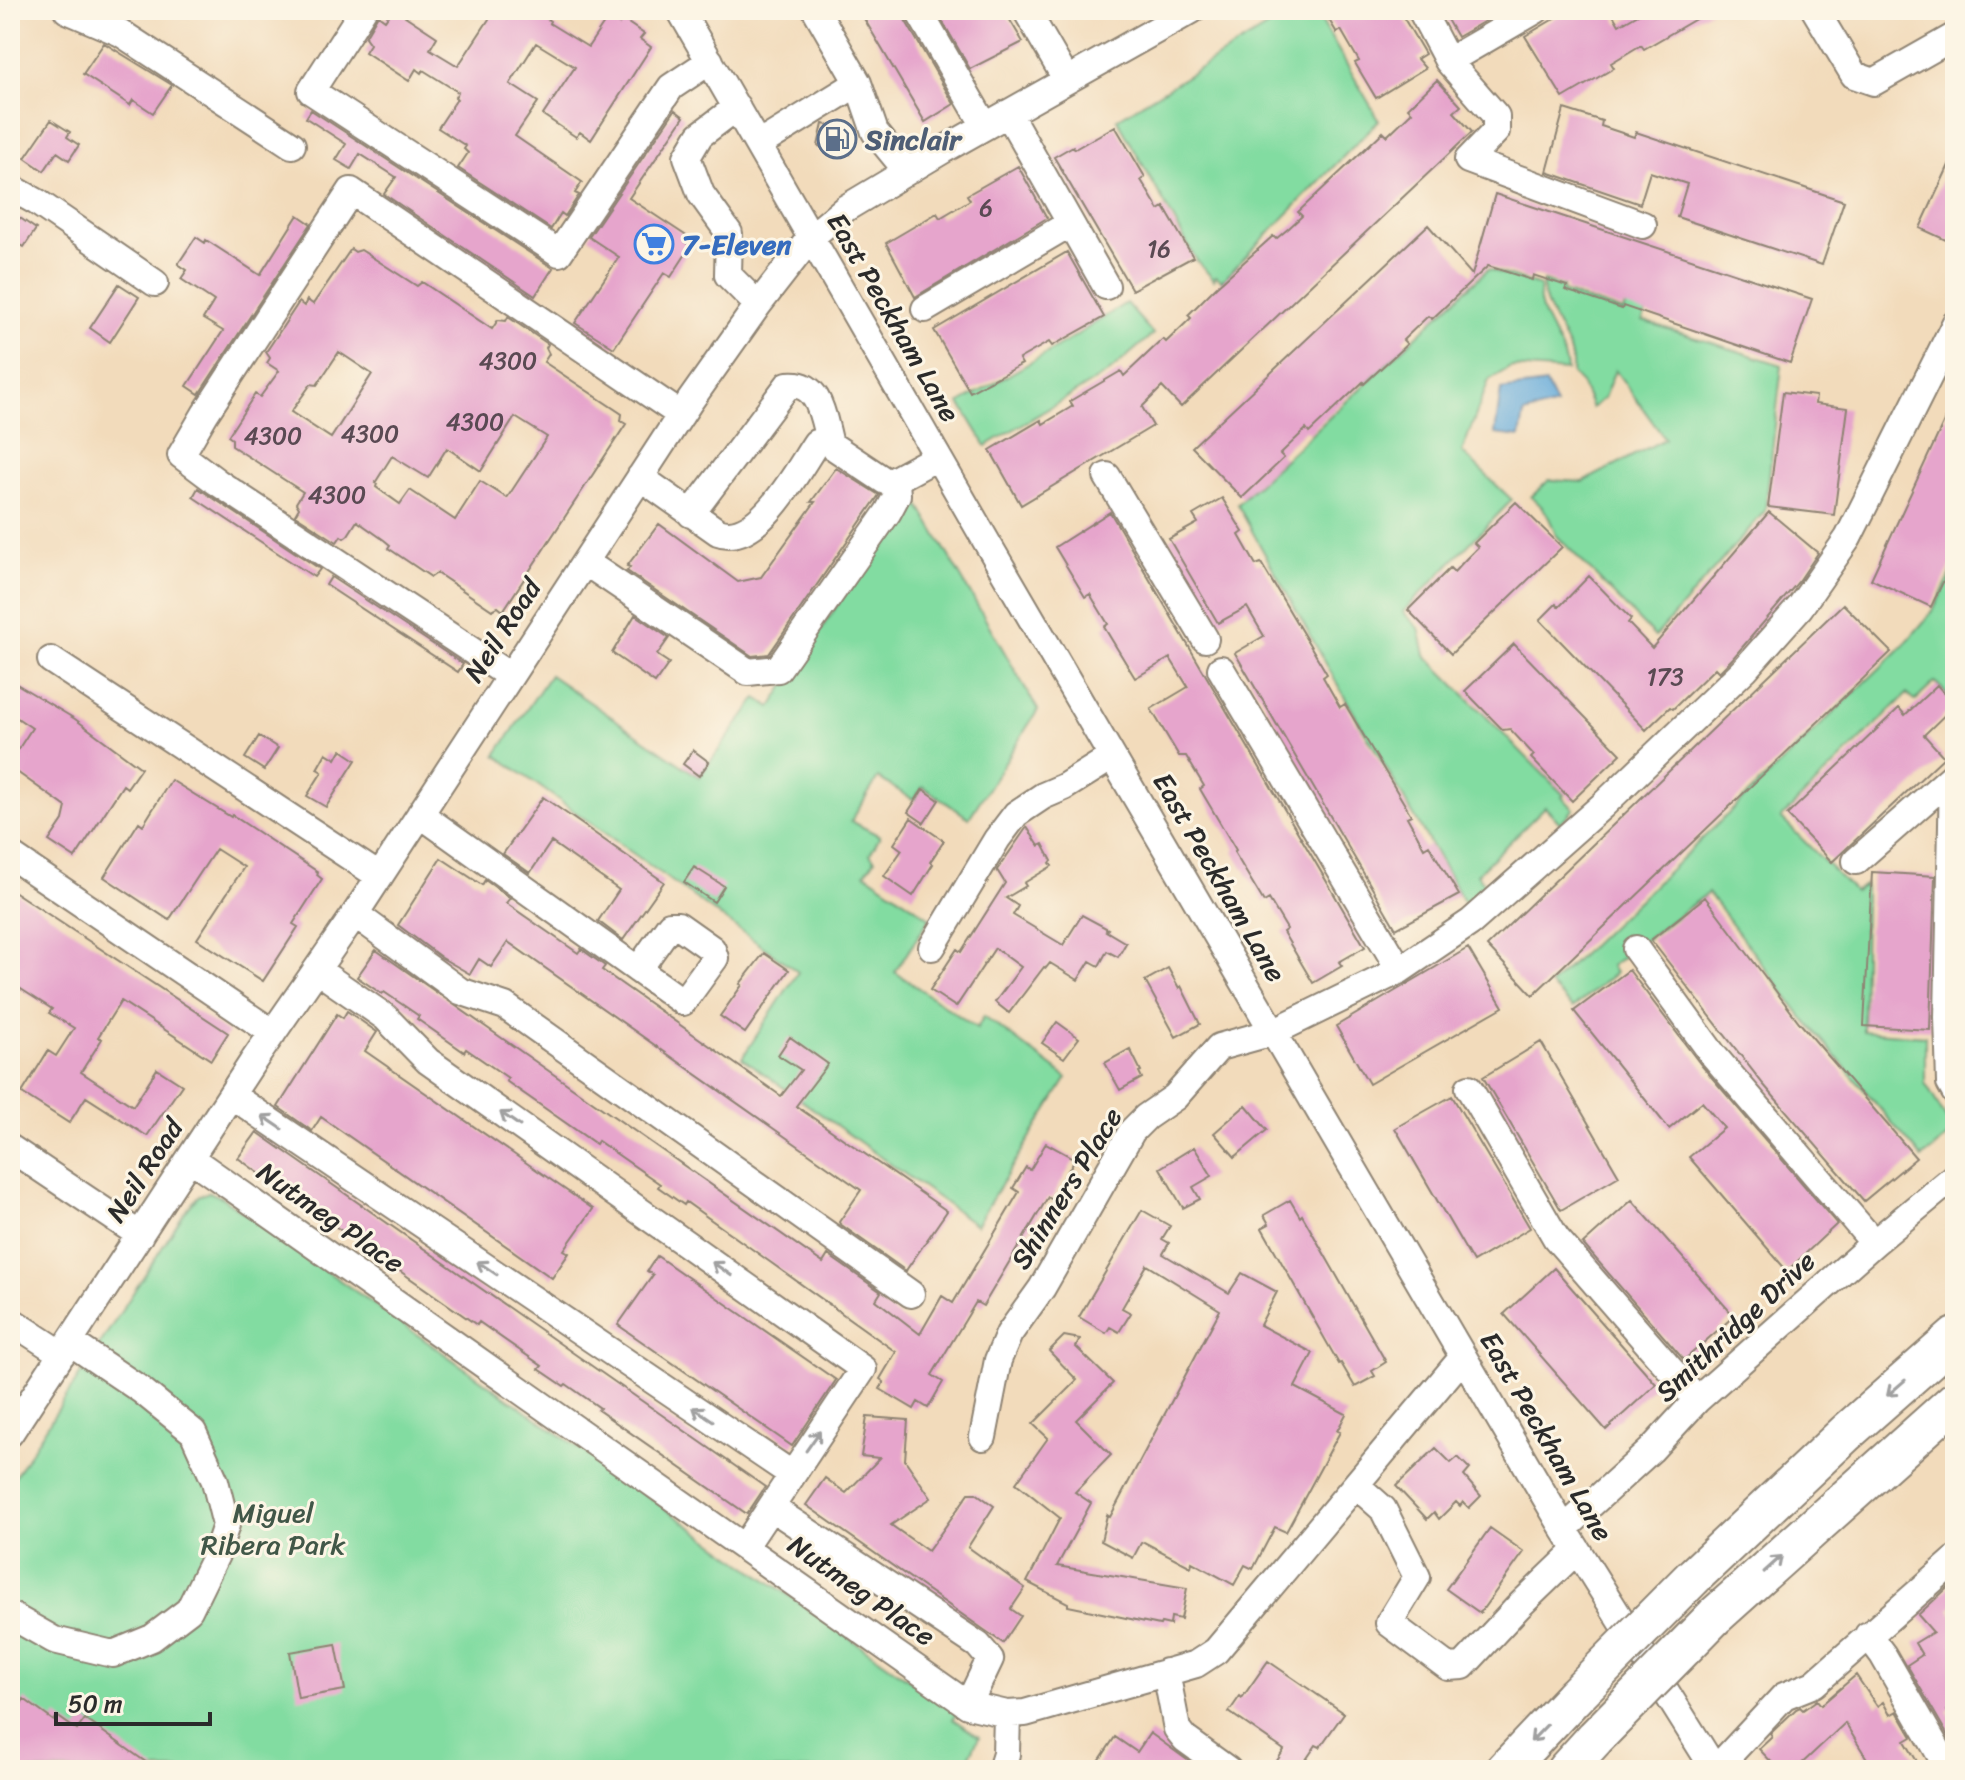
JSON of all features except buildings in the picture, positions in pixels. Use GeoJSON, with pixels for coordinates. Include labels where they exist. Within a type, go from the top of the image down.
{"type":"FeatureCollection","features":[{"type":"Feature","properties":{"kind":"highway"},"geometry":{"type":"LineString","coordinates":[[1505,1770],[1693,1577],[1846,1433],[1955,1337]]}},
{"type":"Feature","properties":{"kind":"highway"},"geometry":{"type":"LineString","coordinates":[[1566,1770],[1715,1616],[1955,1401]]}},
{"type":"Feature","properties":{"kind":"street"},"geometry":{"type":"LineString","coordinates":[[67,10],[121,33],[292,145]]}},
{"type":"Feature","properties":{"kind":"street"},"geometry":{"type":"LineString","coordinates":[[363,10],[311,91],[559,253],[671,87],[710,61]]}},
{"type":"Feature","properties":{"kind":"street"},"geometry":{"type":"LineString","coordinates":[[816,10],[858,83],[875,132],[907,171]]}},
{"type":"Feature","properties":{"kind":"street"},"geometry":{"type":"LineString","coordinates":[[918,10],[985,126]]}},
{"type":"Feature","properties":{"kind":"street"},"geometry":{"type":"LineString","coordinates":[[1026,10],[1066,79]]}},
{"type":"Feature","properties":{"kind":"street","name":"Neil Road"},"geometry":{"type":"LineString","coordinates":[[10,1433],[231,1095],[355,914],[681,415],[758,305],[811,237],[846,208],[907,171],[1192,10]]}},
{"type":"Feature","properties":{"kind":"street"},"geometry":{"type":"LineString","coordinates":[[1421,10],[1448,61],[1496,116],[1496,131],[1468,160],[1643,225]]}},
{"type":"Feature","properties":{"kind":"street"},"geometry":{"type":"LineString","coordinates":[[1448,61],[1536,10]]}},
{"type":"Feature","properties":{"kind":"street"},"geometry":{"type":"LineString","coordinates":[[1815,10],[1854,75],[1874,82],[1955,36]]}},
{"type":"Feature","properties":{"kind":"street","name":"East Peckham Lane"},"geometry":{"type":"LineString","coordinates":[[683,11],[937,457],[1570,1540],[1715,1770]]}},
{"type":"Feature","properties":{"kind":"street"},"geometry":{"type":"LineString","coordinates":[[758,145],[858,83]]}},
{"type":"Feature","properties":{"kind":"street"},"geometry":{"type":"LineString","coordinates":[[737,107],[700,135],[687,157],[701,194],[729,233],[728,275],[758,305]]}},
{"type":"Feature","properties":{"kind":"street"},"geometry":{"type":"LineString","coordinates":[[1008,113],[1106,286]]}},
{"type":"Feature","properties":{"kind":"street"},"geometry":{"type":"LineString","coordinates":[[10,187],[155,283]]}},
{"type":"Feature","properties":{"kind":"street"},"geometry":{"type":"LineString","coordinates":[[510,676],[181,455],[351,191],[681,415]]}},
{"type":"Feature","properties":{"kind":"street"},"geometry":{"type":"LineString","coordinates":[[925,309],[1069,224]]}},
{"type":"Feature","properties":{"kind":"street","name":"Shinners Place"},"geometry":{"type":"LineString","coordinates":[[983,1437],[998,1360],[1009,1334],[1042,1288],[1132,1131],[1175,1097],[1219,1047],[1273,1032],[1400,970],[1471,922],[1602,806],[1745,669],[1800,607],[1848,538],[1955,324]]}},
{"type":"Feature","properties":{"kind":"street"},"geometry":{"type":"LineString","coordinates":[[691,514],[788,385],[804,387],[817,397],[830,444]]}},
{"type":"Feature","properties":{"kind":"street"},"geometry":{"type":"LineString","coordinates":[[640,477],[727,536],[741,533],[765,516],[816,443],[825,441],[885,481],[896,482],[937,457]]}},
{"type":"Feature","properties":{"kind":"street"},"geometry":{"type":"LineString","coordinates":[[1107,476],[1205,639]]}},
{"type":"Feature","properties":{"kind":"street"},"geometry":{"type":"LineString","coordinates":[[585,562],[748,672],[778,669],[888,512],[897,495],[896,482]]}},
{"type":"Feature","properties":{"kind":"street"},"geometry":{"type":"LineString","coordinates":[[51,660],[379,876]]}},
{"type":"Feature","properties":{"kind":"street"},"geometry":{"type":"LineString","coordinates":[[1221,669],[1400,970]]}},
{"type":"Feature","properties":{"kind":"street"},"geometry":{"type":"LineString","coordinates":[[932,947],[997,839],[1016,814],[1112,757]]}},
{"type":"Feature","properties":{"kind":"street"},"geometry":{"type":"LineString","coordinates":[[1856,861],[1954,775]]}},
{"type":"Feature","properties":{"kind":"street"},"geometry":{"type":"LineString","coordinates":[[1954,775],[1950,1083],[1955,1092]]}},
{"type":"Feature","properties":{"kind":"street"},"geometry":{"type":"LineString","coordinates":[[420,814],[638,970]]}},
{"type":"Feature","properties":{"kind":"street"},"geometry":{"type":"LineString","coordinates":[[10,855],[273,1033]]}},
{"type":"Feature","properties":{"kind":"street"},"geometry":{"type":"LineString","coordinates":[[355,914],[460,991],[505,1006],[911,1294]]}},
{"type":"Feature","properties":{"kind":"street"},"geometry":{"type":"LineString","coordinates":[[1636,949],[1714,1056],[1874,1243]]}},
{"type":"Feature","properties":{"kind":"street"},"geometry":{"type":"LineString","coordinates":[[317,970],[385,1017],[428,1061],[863,1369],[790,1473],[772,1508],[745,1546]]}},
{"type":"Feature","properties":{"kind":"street"},"geometry":{"type":"LineString","coordinates":[[1469,1088],[1556,1238],[1697,1400]]}},
{"type":"Feature","properties":{"kind":"street"},"geometry":{"type":"LineString","coordinates":[[231,1095],[790,1473]]}},
{"type":"Feature","properties":{"kind":"street"},"geometry":{"type":"LineString","coordinates":[[10,1148],[140,1235]]}},
{"type":"Feature","properties":{"kind":"street","name":"Nutmeg Place"},"geometry":{"type":"LineString","coordinates":[[190,1158],[968,1705],[1007,1714],[1025,1713],[1196,1664],[1216,1651],[1463,1357]]}},
{"type":"Feature","properties":{"kind":"street","name":"Smithridge Drive"},"geometry":{"type":"LineString","coordinates":[[1357,1486],[1383,1509],[1417,1577],[1389,1623],[1448,1667],[1463,1666],[1518,1607],[1570,1540],[1697,1400],[1874,1243],[1955,1176]]}},
{"type":"Feature","properties":{"kind":"street"},"geometry":{"type":"LineString","coordinates":[[10,1320],[141,1390],[193,1432],[215,1481],[226,1525],[216,1555],[189,1610],[152,1638],[113,1654],[54,1640],[14,1626]]}},
{"type":"Feature","properties":{"kind":"street"},"geometry":{"type":"LineString","coordinates":[[772,1508],[978,1645],[990,1659],[968,1705]]}},
{"type":"Feature","properties":{"kind":"street"},"geometry":{"type":"LineString","coordinates":[[1715,1770],[1784,1696],[1814,1684],[1955,1560]]}},
{"type":"Feature","properties":{"kind":"street"},"geometry":{"type":"LineString","coordinates":[[1868,1635],[1883,1655],[1949,1770]]}},
{"type":"Feature","properties":{"kind":"street"},"geometry":{"type":"LineString","coordinates":[[1166,1672],[1177,1729],[1185,1739],[1228,1770]]}},
{"type":"Feature","properties":{"kind":"street"},"geometry":{"type":"LineString","coordinates":[[1001,1770],[1006,1754],[1007,1714]]}},
{"type":"Feature","properties":{"kind":"green space"},"geometry":{"type":"Polygon","coordinates":[[[1295,10],[1315,10],[1379,120],[1222,281],[1216,276],[1214,280],[1197,261],[1117,119],[1295,10]]]}},
{"type":"Feature","properties":{"kind":"green space"},"geometry":{"type":"Polygon","coordinates":[[[1645,245],[1662,252],[1643,321],[1782,365],[1765,511],[1655,637],[1556,535],[1547,514],[1531,497],[1549,480],[1583,482],[1665,439],[1615,370],[1604,398],[1592,408],[1580,381],[1572,374],[1569,350],[1544,294],[1543,281],[1563,287],[1562,292],[1623,312],[1645,245]]]}},
{"type":"Feature","properties":{"kind":"green space"},"geometry":{"type":"Polygon","coordinates":[[[1488,269],[1540,286],[1541,308],[1561,349],[1567,371],[1511,367],[1489,380],[1462,452],[1512,500],[1403,612],[1419,628],[1425,655],[1564,795],[1562,797],[1574,809],[1560,823],[1545,807],[1477,874],[1490,893],[1466,905],[1237,504],[1488,269]]]}},
{"type":"Feature","properties":{"kind":"green space"},"geometry":{"type":"Polygon","coordinates":[[[1126,303],[1153,334],[1108,373],[986,446],[960,403],[1066,342],[1126,303]]]}},
{"type":"Feature","properties":{"kind":"green space"},"geometry":{"type":"Polygon","coordinates":[[[911,491],[1038,710],[969,818],[923,787],[914,800],[878,778],[851,821],[880,836],[870,854],[875,860],[865,873],[930,918],[895,972],[977,1028],[984,1016],[1067,1078],[976,1225],[742,1058],[798,972],[496,755],[550,675],[699,777],[757,698],[771,707],[911,491]]]}},
{"type":"Feature","properties":{"kind":"green space"},"geometry":{"type":"Polygon","coordinates":[[[1955,566],[1955,702],[1935,682],[1915,701],[1907,694],[1781,818],[1854,891],[1865,885],[1863,1031],[1925,1036],[1925,1083],[1954,1132],[1922,1158],[1803,1018],[1708,893],[1611,966],[1615,973],[1573,1008],[1550,985],[1904,645],[1933,611],[1955,566]]]}},
{"type":"Feature","properties":{"kind":"green space","name":"Miguel Ribera Park"},"geometry":{"type":"Polygon","coordinates":[[[209,1192],[221,1197],[958,1714],[953,1719],[979,1737],[963,1770],[10,1770],[10,1484],[185,1212],[198,1196],[209,1192]]]}},
{"type":"Feature","properties":{"kind":"water"},"geometry":{"type":"Polygon","coordinates":[[[1546,384],[1556,405],[1524,414],[1520,437],[1495,434],[1501,390],[1546,384]]]}},
{"type":"Feature","properties":{"kind":"place","name":"Sinclair"},"geometry":{"type":"Point","coordinates":[837,139]}},
{"type":"Feature","properties":{"kind":"place","name":"7-Eleven"},"geometry":{"type":"Point","coordinates":[654,244]}}]}
